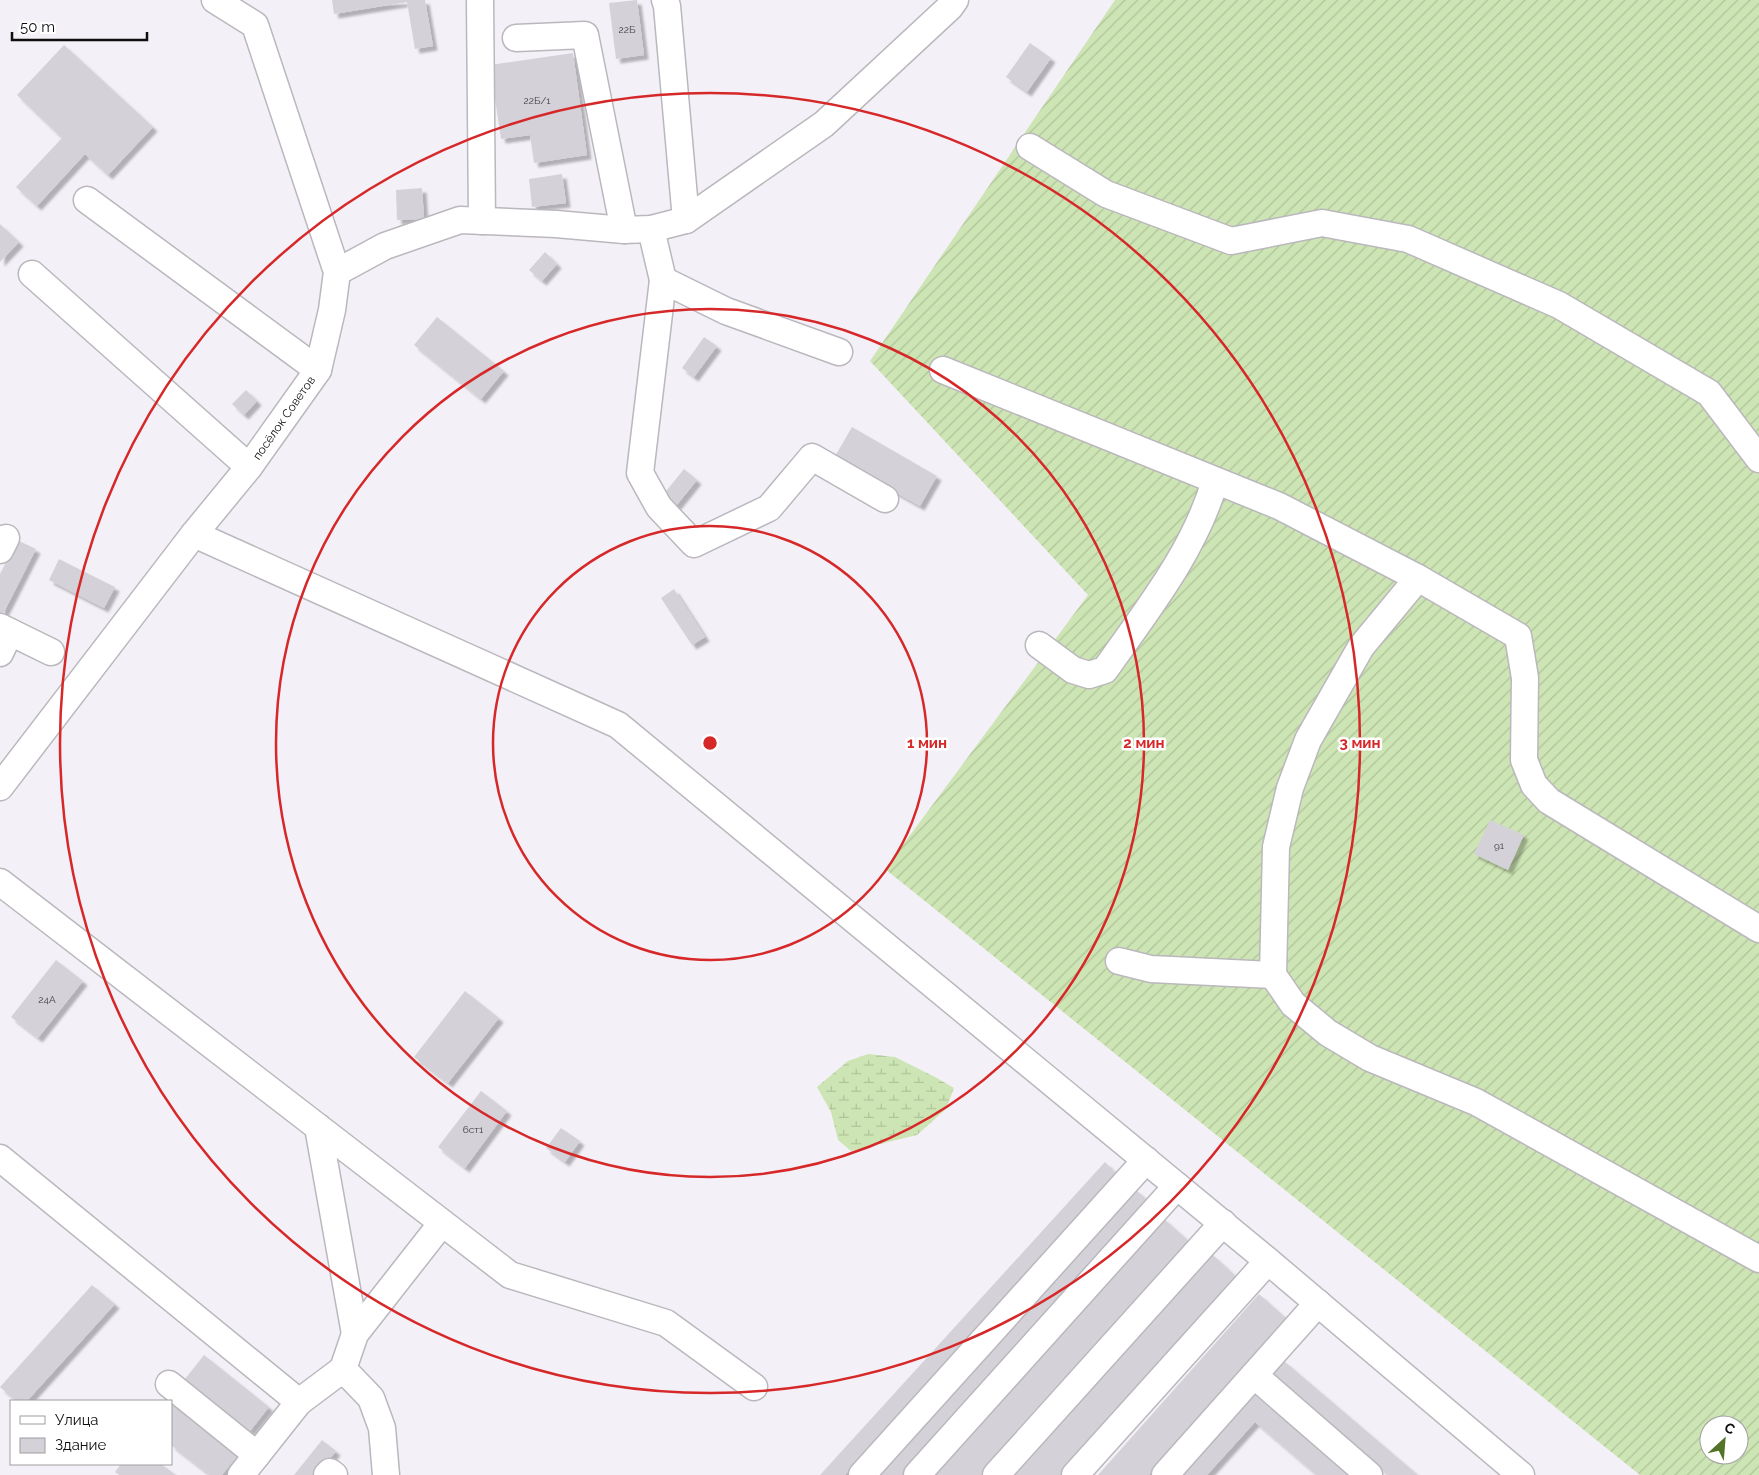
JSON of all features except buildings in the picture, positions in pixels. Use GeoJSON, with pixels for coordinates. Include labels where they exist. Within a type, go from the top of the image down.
{"type":"FeatureCollection","features":[{"type":"Feature","properties":{"kind":"street","name":"посёлок Советов"},"geometry":{"type":"LineString","coordinates":[[0,787],[194,534],[249,467],[318,370],[332,310],[337,272],[255,25],[215,0]]}},
{"type":"Feature","properties":{"kind":"street"},"geometry":{"type":"LineString","coordinates":[[480,0],[482,221]]}},
{"type":"Feature","properties":{"kind":"street"},"geometry":{"type":"LineString","coordinates":[[665,0],[686,220]]}},
{"type":"Feature","properties":{"kind":"street"},"geometry":{"type":"LineString","coordinates":[[337,272],[384,246],[460,220],[556,224],[624,230],[651,230],[686,220],[824,124],[950,7],[955,0]]}},
{"type":"Feature","properties":{"kind":"street"},"geometry":{"type":"LineString","coordinates":[[516,38],[585,35],[624,230]]}},
{"type":"Feature","properties":{"kind":"street"},"geometry":{"type":"LineString","coordinates":[[1030,147],[1106,194],[1231,241],[1322,223],[1408,239],[1559,305],[1709,394],[1759,459]]}},
{"type":"Feature","properties":{"kind":"street"},"geometry":{"type":"LineString","coordinates":[[87,200],[318,370]]}},
{"type":"Feature","properties":{"kind":"street"},"geometry":{"type":"LineString","coordinates":[[651,230],[663,280],[640,474],[660,507],[694,544],[769,508],[812,457],[885,499]]}},
{"type":"Feature","properties":{"kind":"street"},"geometry":{"type":"LineString","coordinates":[[32,274],[249,467]]}},
{"type":"Feature","properties":{"kind":"street"},"geometry":{"type":"LineString","coordinates":[[663,280],[726,311],[839,352]]}},
{"type":"Feature","properties":{"kind":"street"},"geometry":{"type":"LineString","coordinates":[[943,370],[1279,506],[1418,578],[1518,636],[1525,678],[1524,760],[1534,785],[1549,801],[1759,929]]}},
{"type":"Feature","properties":{"kind":"street"},"geometry":{"type":"LineString","coordinates":[[1039,645],[1072,670],[1089,676],[1105,670],[1175,572],[1208,508],[1215,481]]}},
{"type":"Feature","properties":{"kind":"street"},"geometry":{"type":"LineString","coordinates":[[194,534],[618,725],[1223,1223],[1520,1475]]}},
{"type":"Feature","properties":{"kind":"street"},"geometry":{"type":"LineString","coordinates":[[1418,578],[1360,647],[1308,740],[1290,788],[1276,847],[1273,975],[1293,1004],[1328,1033],[1370,1058],[1476,1102],[1759,1259]]}},
{"type":"Feature","properties":{"kind":"street"},"geometry":{"type":"LineString","coordinates":[[3,638],[51,652]]}},
{"type":"Feature","properties":{"kind":"street"},"geometry":{"type":"LineString","coordinates":[[0,882],[510,1275],[666,1323],[754,1386]]}},
{"type":"Feature","properties":{"kind":"street"},"geometry":{"type":"LineString","coordinates":[[1118,961],[1151,969],[1273,975]]}},
{"type":"Feature","properties":{"kind":"street"},"geometry":{"type":"LineString","coordinates":[[318,1127],[355,1334]]}},
{"type":"Feature","properties":{"kind":"street"},"geometry":{"type":"LineString","coordinates":[[0,1158],[299,1402]]}},
{"type":"Feature","properties":{"kind":"street"},"geometry":{"type":"LineString","coordinates":[[862,1475],[1146,1160]]}},
{"type":"Feature","properties":{"kind":"street"},"geometry":{"type":"LineString","coordinates":[[917,1475],[1177,1186]]}},
{"type":"Feature","properties":{"kind":"street"},"geometry":{"type":"LineString","coordinates":[[169,1384],[249,1465],[299,1402],[343,1369],[355,1334],[442,1223]]}},
{"type":"Feature","properties":{"kind":"street"},"geometry":{"type":"LineString","coordinates":[[996,1475],[1223,1223]]}},
{"type":"Feature","properties":{"kind":"street"},"geometry":{"type":"LineString","coordinates":[[1075,1475],[1268,1261]]}},
{"type":"Feature","properties":{"kind":"street"},"geometry":{"type":"LineString","coordinates":[[1165,1475],[1318,1303]]}},
{"type":"Feature","properties":{"kind":"street"},"geometry":{"type":"LineString","coordinates":[[343,1369],[371,1398],[382,1428],[386,1475]]}},
{"type":"Feature","properties":{"kind":"street"},"geometry":{"type":"LineString","coordinates":[[1254,1375],[1369,1475]]}},
{"type":"Feature","properties":{"kind":"street"},"geometry":{"type":"LineString","coordinates":[[327,1475],[330,1472],[334,1475]]}},
{"type":"Feature","properties":{"kind":"green space"},"geometry":{"type":"Polygon","coordinates":[[[1115,0],[1759,0],[1759,1475],[1640,1475],[885,869],[1088,595],[870,361],[1115,0]]]}},
{"type":"Feature","properties":{"kind":"green space"},"geometry":{"type":"Polygon","coordinates":[[[868,1054],[895,1057],[954,1088],[946,1109],[917,1135],[851,1151],[838,1140],[831,1112],[817,1087],[848,1061],[868,1054]]]}}]}
